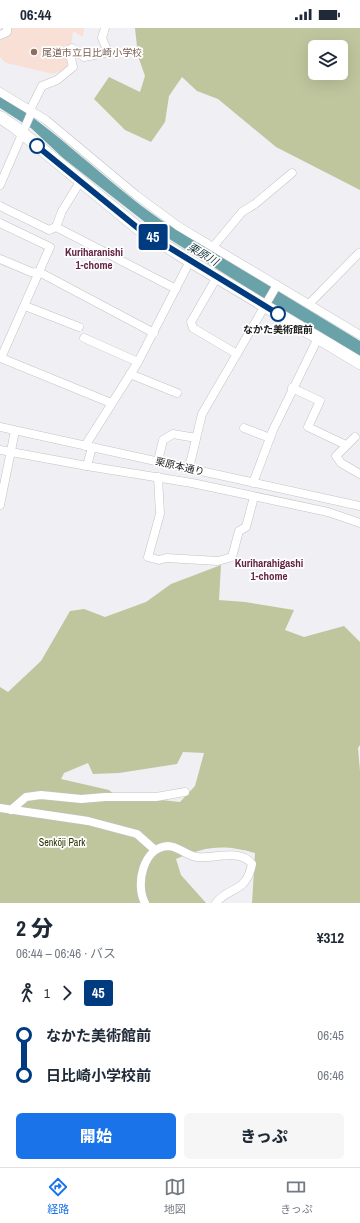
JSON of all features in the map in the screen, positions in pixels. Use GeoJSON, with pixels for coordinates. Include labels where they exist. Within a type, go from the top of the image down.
{"type":"FeatureCollection","features":[{"type":"Feature","properties":{"kind":"highway"},"geometry":{"type":"LineString","coordinates":[[0,117],[24,130],[80,182],[139,229],[190,262],[267,303],[318,338],[360,363]]}},
{"type":"Feature","properties":{"kind":"street"},"geometry":{"type":"LineString","coordinates":[[0,35],[7,32],[7,28]]}},
{"type":"Feature","properties":{"kind":"street"},"geometry":{"type":"LineString","coordinates":[[0,185],[42,86],[57,80],[73,67],[69,50],[72,48],[84,57],[105,53],[108,50],[102,38],[105,28]]}},
{"type":"Feature","properties":{"kind":"street"},"geometry":{"type":"LineString","coordinates":[[0,92],[46,120],[158,212],[276,287],[309,304],[360,335]]}},
{"type":"Feature","properties":{"kind":"street"},"geometry":{"type":"LineString","coordinates":[[213,247],[242,212],[255,204],[292,173]]}},
{"type":"Feature","properties":{"kind":"street"},"geometry":{"type":"LineString","coordinates":[[0,206],[49,230],[56,227],[62,211],[80,182]]}},
{"type":"Feature","properties":{"kind":"street"},"geometry":{"type":"LineString","coordinates":[[0,223],[50,247],[37,273],[25,306],[1,358],[112,403]]}},
{"type":"Feature","properties":{"kind":"street"},"geometry":{"type":"LineString","coordinates":[[56,227],[176,289]]}},
{"type":"Feature","properties":{"kind":"street"},"geometry":{"type":"LineString","coordinates":[[309,304],[358,253],[360,254]]}},
{"type":"Feature","properties":{"kind":"street"},"geometry":{"type":"LineString","coordinates":[[0,259],[37,273],[154,333]]}},
{"type":"Feature","properties":{"kind":"street"},"geometry":{"type":"LineString","coordinates":[[87,466],[88,447],[112,403],[138,362],[154,333],[190,262]]}},
{"type":"Feature","properties":{"kind":"street"},"geometry":{"type":"LineString","coordinates":[[217,277],[191,322],[193,328],[237,354]]}},
{"type":"Feature","properties":{"kind":"street"},"geometry":{"type":"LineString","coordinates":[[189,468],[202,414],[276,287]]}},
{"type":"Feature","properties":{"kind":"street"},"geometry":{"type":"LineString","coordinates":[[25,306],[79,327]]}},
{"type":"Feature","properties":{"kind":"street"},"geometry":{"type":"LineString","coordinates":[[84,338],[138,362]]}},
{"type":"Feature","properties":{"kind":"street"},"geometry":{"type":"LineString","coordinates":[[252,483],[292,388],[318,338]]}},
{"type":"Feature","properties":{"kind":"street"},"geometry":{"type":"LineString","coordinates":[[130,374],[177,393]]}},
{"type":"Feature","properties":{"kind":"street"},"geometry":{"type":"LineString","coordinates":[[292,388],[320,401],[308,426],[346,445]]}},
{"type":"Feature","properties":{"kind":"street","name":"栗原本通り"},"geometry":{"type":"LineString","coordinates":[[0,427],[360,506]]}},
{"type":"Feature","properties":{"kind":"street"},"geometry":{"type":"LineString","coordinates":[[244,428],[270,438]]}},
{"type":"Feature","properties":{"kind":"street"},"geometry":{"type":"LineString","coordinates":[[0,505],[15,431]]}},
{"type":"Feature","properties":{"kind":"street"},"geometry":{"type":"LineString","coordinates":[[158,461],[163,440],[173,434],[196,438]]}},
{"type":"Feature","properties":{"kind":"street"},"geometry":{"type":"LineString","coordinates":[[355,436],[336,456],[341,463],[360,474]]}},
{"type":"Feature","properties":{"kind":"street"},"geometry":{"type":"LineString","coordinates":[[0,450],[209,487],[328,512],[360,523]]}},
{"type":"Feature","properties":{"kind":"street"},"geometry":{"type":"LineString","coordinates":[[209,487],[211,473]]}},
{"type":"Feature","properties":{"kind":"street"},"geometry":{"type":"LineString","coordinates":[[158,477],[160,514],[148,557],[159,560],[166,558],[218,561],[232,557],[239,531],[246,527],[254,497]]}},
{"type":"Feature","properties":{"kind":"street"},"geometry":{"type":"LineString","coordinates":[[11,810],[26,797],[40,795],[80,799],[105,797],[156,797],[185,792]]}},
{"type":"Feature","properties":{"kind":"street"},"geometry":{"type":"LineString","coordinates":[[0,808],[88,821],[137,834],[156,850]]}},
{"type":"Feature","properties":{"kind":"street"},"geometry":{"type":"LineString","coordinates":[[145,903],[141,896],[140,884],[147,859],[156,850],[170,846],[195,857],[240,856],[248,858],[252,864],[250,873],[244,883],[216,903]]}},
{"type":"Feature","properties":{"kind":"shaded area","name":"尾道市立日比崎小学校"},"geometry":{"type":"Polygon","coordinates":[[[8,28],[84,28],[83,37],[73,31],[69,62],[65,69],[53,74],[6,63],[0,57],[0,35],[8,28]]]}},
{"type":"Feature","properties":{"kind":"green space"},"geometry":{"type":"Polygon","coordinates":[[[135,28],[360,28],[360,190],[276,147],[218,99],[197,91],[182,77],[169,96],[165,122],[151,142],[125,130],[94,99],[109,77],[140,92],[145,76],[138,56],[135,28]]]}},
{"type":"Feature","properties":{"kind":"green space","name":"Senkōji Park"},"geometry":{"type":"Polygon","coordinates":[[[221,565],[219,600],[245,602],[294,610],[285,630],[304,637],[344,626],[360,642],[360,745],[358,748],[360,771],[360,903],[252,903],[255,853],[234,848],[215,848],[197,851],[176,859],[181,875],[206,903],[0,903],[0,687],[8,692],[41,661],[70,611],[84,609],[105,617],[146,602],[171,584],[221,565]],[[183,752],[177,764],[119,773],[93,774],[88,763],[64,773],[61,779],[109,790],[115,795],[180,802],[195,786],[204,753],[183,752]]]}},
{"type":"Feature","properties":{"kind":"water","name":"栗原川"},"geometry":{"type":"Polygon","coordinates":[[[0,95],[42,124],[120,189],[161,220],[360,341],[360,356],[298,320],[155,230],[63,158],[31,128],[0,108],[0,95]]]}},
{"type":"Feature","properties":{"kind":"bus line","name":"45"},"geometry":{"type":"LineString","coordinates":[[37,146],[139,229],[190,262],[278,314]]}},
{"type":"Feature","properties":{"kind":"place","name":"尾道市立日比崎小学校"},"geometry":{"type":"Point","coordinates":[34,52]}},
{"type":"Feature","properties":{"kind":"place","name":"なかた美術館前"},"geometry":{"type":"Point","coordinates":[278,314]}},
{"type":"Feature","properties":{"kind":"district","name":"Kuriharanishi 1-chome"},"geometry":{"type":"Point","coordinates":[94,258]}},
{"type":"Feature","properties":{"kind":"district","name":"Kuriharahigashi 1-chome"},"geometry":{"type":"Point","coordinates":[269,569]}}]}
